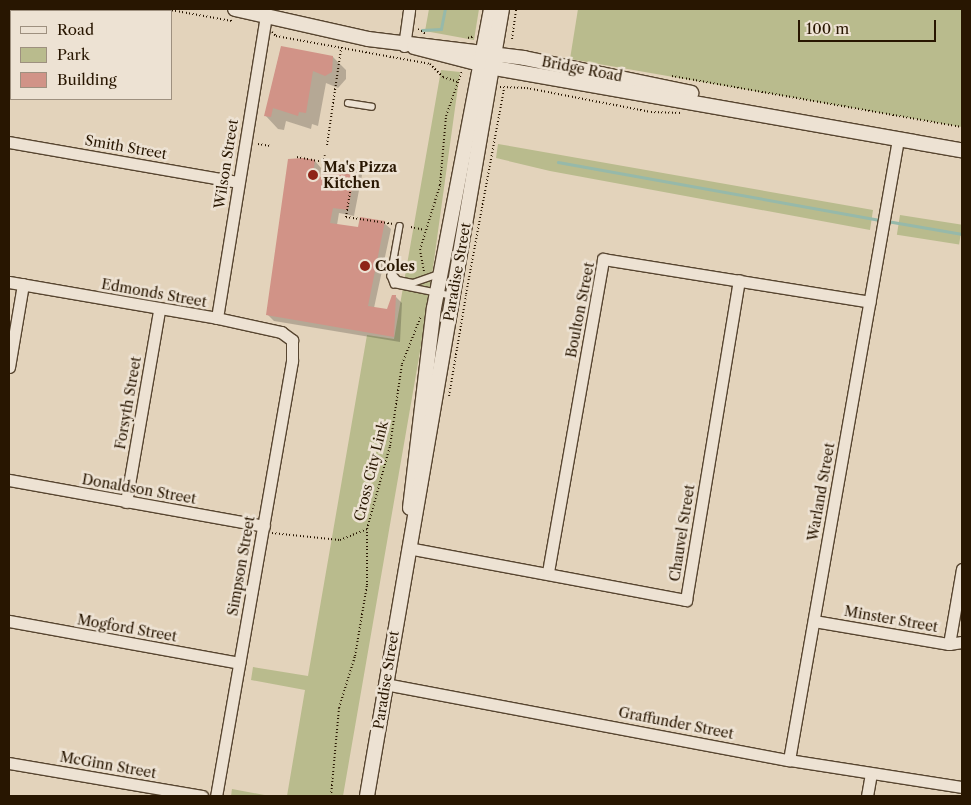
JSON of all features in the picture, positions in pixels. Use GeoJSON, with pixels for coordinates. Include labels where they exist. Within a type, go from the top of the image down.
{"type":"FeatureCollection","features":[{"type":"Feature","properties":{"kind":"street"},"geometry":{"type":"LineString","coordinates":[[409,9],[409,47]]}},
{"type":"Feature","properties":{"kind":"street","name":"Paradise Street"},"geometry":{"type":"LineString","coordinates":[[367,796],[410,542],[418,425],[455,294],[489,61],[491,9]]}},
{"type":"Feature","properties":{"kind":"street","name":"Paradise Street"},"geometry":{"type":"LineString","coordinates":[[455,294],[445,265],[502,9]]}},
{"type":"Feature","properties":{"kind":"street","name":"Bridge Road"},"geometry":{"type":"LineString","coordinates":[[237,15],[266,14],[409,47],[489,61],[596,71],[748,109],[962,150]]}},
{"type":"Feature","properties":{"kind":"street","name":"Wilson Street"},"geometry":{"type":"LineString","coordinates":[[217,318],[266,14]]}},
{"type":"Feature","properties":{"kind":"street","name":"Warland Street"},"geometry":{"type":"LineString","coordinates":[[789,760],[898,139]]}},
{"type":"Feature","properties":{"kind":"street","name":"Smith Street"},"geometry":{"type":"LineString","coordinates":[[9,142],[238,182]]}},
{"type":"Feature","properties":{"kind":"street","name":"Boulton Street"},"geometry":{"type":"LineString","coordinates":[[548,572],[604,259],[870,302]]}},
{"type":"Feature","properties":{"kind":"street","name":"Chauvel Street"},"geometry":{"type":"LineString","coordinates":[[410,542],[686,600],[739,280]]}},
{"type":"Feature","properties":{"kind":"street","name":"Edmonds Street"},"geometry":{"type":"LineString","coordinates":[[9,282],[159,310],[217,318],[281,332],[292,340]]}},
{"type":"Feature","properties":{"kind":"street"},"geometry":{"type":"LineString","coordinates":[[9,367],[23,284]]}},
{"type":"Feature","properties":{"kind":"street","name":"Forsyth Street"},"geometry":{"type":"LineString","coordinates":[[126,502],[159,310]]}},
{"type":"Feature","properties":{"kind":"street","name":"Simpson Street"},"geometry":{"type":"LineString","coordinates":[[216,796],[292,361],[292,340]]}},
{"type":"Feature","properties":{"kind":"street","name":"Donaldson Street"},"geometry":{"type":"LineString","coordinates":[[9,480],[264,526]]}},
{"type":"Feature","properties":{"kind":"street"},"geometry":{"type":"LineString","coordinates":[[948,644],[962,569]]}},
{"type":"Feature","properties":{"kind":"street","name":"Minster Street"},"geometry":{"type":"LineString","coordinates":[[814,620],[948,644],[962,642]]}},
{"type":"Feature","properties":{"kind":"street","name":"Mogford Street"},"geometry":{"type":"LineString","coordinates":[[9,621],[239,663]]}},
{"type":"Feature","properties":{"kind":"street","name":"Graffunder Street"},"geometry":{"type":"LineString","coordinates":[[385,684],[789,760],[962,787]]}},
{"type":"Feature","properties":{"kind":"street","name":"McGinn Street"},"geometry":{"type":"LineString","coordinates":[[9,763],[202,796]]}},
{"type":"Feature","properties":{"kind":"street"},"geometry":{"type":"LineString","coordinates":[[867,796],[871,774]]}},
{"type":"Feature","properties":{"kind":"lane"},"geometry":{"type":"LineString","coordinates":[[348,103],[372,108]]}},
{"type":"Feature","properties":{"kind":"lane"},"geometry":{"type":"LineString","coordinates":[[398,225],[392,281],[400,288],[455,294]]}},
{"type":"Feature","properties":{"kind":"lane"},"geometry":{"type":"LineString","coordinates":[[392,273],[398,280],[413,283],[436,276],[445,265]]}},
{"type":"Feature","properties":{"kind":"path"},"geometry":{"type":"LineString","coordinates":[[165,9],[237,15]]}},
{"type":"Feature","properties":{"kind":"path"},"geometry":{"type":"LineString","coordinates":[[512,39],[516,9]]}},
{"type":"Feature","properties":{"kind":"path"},"geometry":{"type":"LineString","coordinates":[[273,32],[276,36],[430,64],[443,77],[468,81]]}},
{"type":"Feature","properties":{"kind":"path"},"geometry":{"type":"LineString","coordinates":[[327,145],[341,48]]}},
{"type":"Feature","properties":{"kind":"path"},"geometry":{"type":"LineString","coordinates":[[426,277],[420,250],[440,185],[446,116],[462,68]]}},
{"type":"Feature","properties":{"kind":"path"},"geometry":{"type":"LineString","coordinates":[[661,75],[962,127]]}},
{"type":"Feature","properties":{"kind":"path"},"geometry":{"type":"LineString","coordinates":[[500,87],[504,89],[527,88]]}},
{"type":"Feature","properties":{"kind":"path"},"geometry":{"type":"LineString","coordinates":[[449,396],[455,294],[504,89]]}},
{"type":"Feature","properties":{"kind":"path"},"geometry":{"type":"LineString","coordinates":[[258,144],[271,146]]}},
{"type":"Feature","properties":{"kind":"path"},"geometry":{"type":"LineString","coordinates":[[323,163],[325,154]]}},
{"type":"Feature","properties":{"kind":"path"},"geometry":{"type":"LineString","coordinates":[[296,157],[354,168],[346,216],[398,225]]}},
{"type":"Feature","properties":{"kind":"path"},"geometry":{"type":"LineString","coordinates":[[411,227],[425,230]]}},
{"type":"Feature","properties":{"kind":"path","name":"Cross City Link"},"geometry":{"type":"LineString","coordinates":[[331,796],[339,708],[355,656],[367,586],[367,529],[390,446],[402,364],[423,311]]}},
{"type":"Feature","properties":{"kind":"path"},"geometry":{"type":"LineString","coordinates":[[264,526],[273,533],[340,540],[367,529]]}},
{"type":"Feature","properties":{"kind":"green space"},"geometry":{"type":"Polygon","coordinates":[[[429,9],[479,9],[474,40],[425,31],[429,9]]]}},
{"type":"Feature","properties":{"kind":"green space"},"geometry":{"type":"Polygon","coordinates":[[[578,9],[962,9],[962,127],[570,59],[578,9]]]}},
{"type":"Feature","properties":{"kind":"green space"},"geometry":{"type":"Polygon","coordinates":[[[441,70],[460,72],[427,311],[343,796],[287,796],[305,690],[251,680],[253,667],[308,676],[367,335],[394,339],[441,70]]]}},
{"type":"Feature","properties":{"kind":"green space"},"geometry":{"type":"Polygon","coordinates":[[[498,144],[873,210],[870,230],[550,171],[496,158],[498,144]]]}},
{"type":"Feature","properties":{"kind":"green space"},"geometry":{"type":"Polygon","coordinates":[[[900,215],[962,225],[959,245],[897,235],[900,215]]]}},
{"type":"Feature","properties":{"kind":"green space"},"geometry":{"type":"Polygon","coordinates":[[[232,789],[270,796],[231,796],[232,789]]]}},
{"type":"Feature","properties":{"kind":"building"},"geometry":{"type":"Polygon","coordinates":[[[281,46],[333,56],[332,72],[325,76],[313,71],[306,113],[299,112],[298,116],[273,108],[271,117],[264,116],[281,46]]]}},
{"type":"Feature","properties":{"kind":"building"},"geometry":{"type":"Polygon","coordinates":[[[303,158],[315,160],[313,175],[321,177],[324,162],[356,167],[348,210],[333,208],[330,223],[358,227],[360,217],[385,221],[368,306],[387,309],[392,295],[396,295],[394,337],[266,315],[288,159],[303,158]]]}},
{"type":"Feature","properties":{"kind":"waterway"},"geometry":{"type":"LineString","coordinates":[[422,30],[441,29],[445,9]]}},
{"type":"Feature","properties":{"kind":"waterway"},"geometry":{"type":"LineString","coordinates":[[558,162],[881,220]]}},
{"type":"Feature","properties":{"kind":"waterway"},"geometry":{"type":"LineString","coordinates":[[887,221],[962,234]]}},
{"type":"Feature","properties":{"kind":"place","name":"Ma's Pizza Kitchen"},"geometry":{"type":"Point","coordinates":[313,175]}},
{"type":"Feature","properties":{"kind":"place","name":"Coles"},"geometry":{"type":"Point","coordinates":[365,266]}}]}
